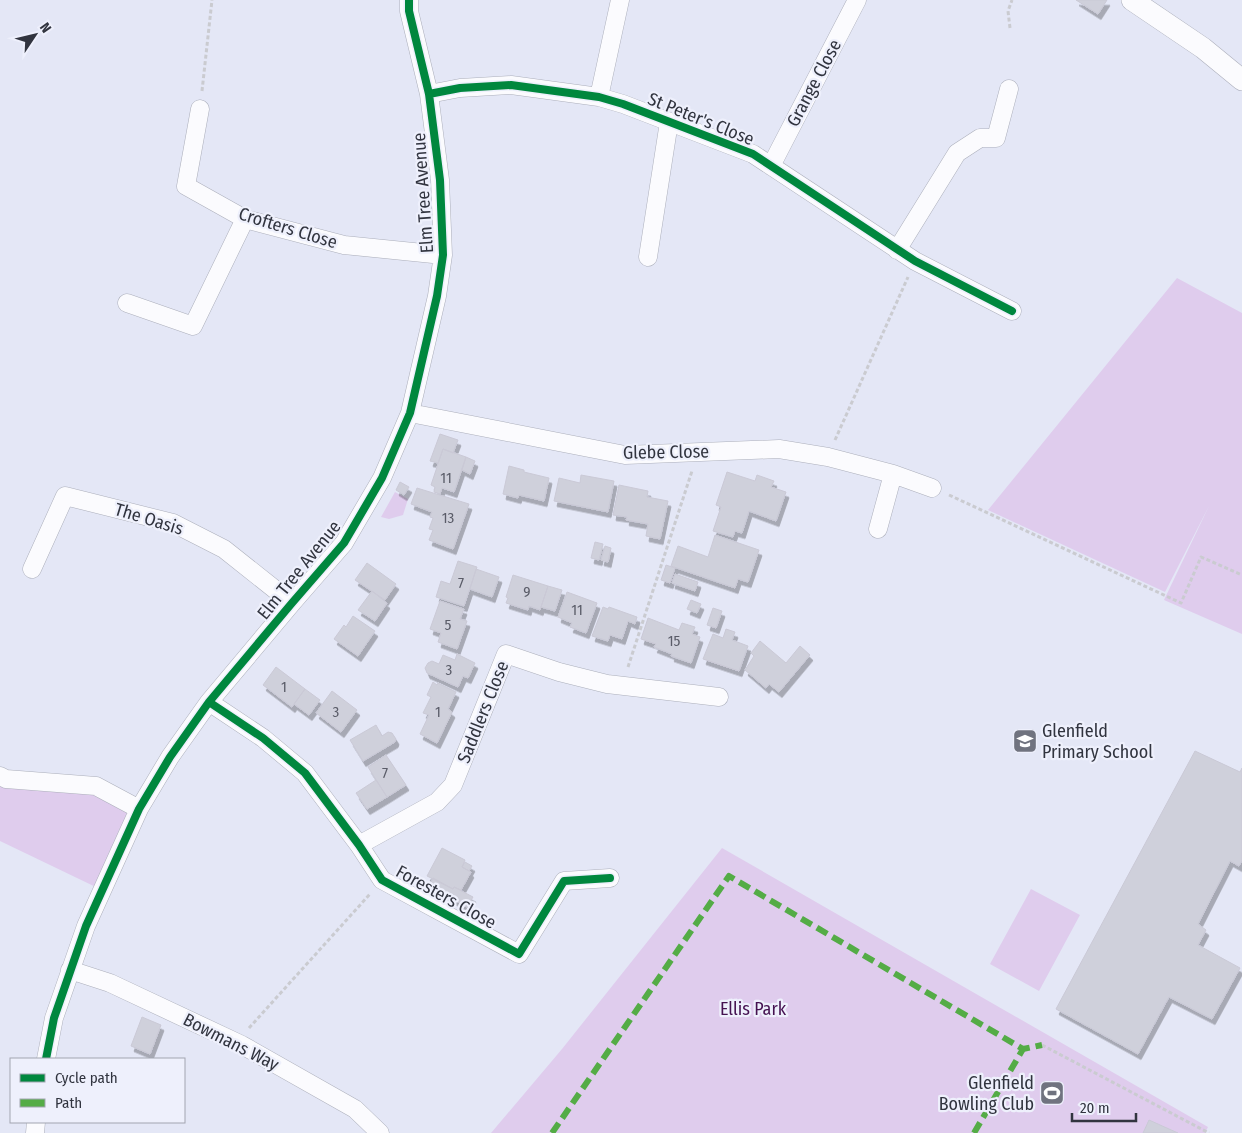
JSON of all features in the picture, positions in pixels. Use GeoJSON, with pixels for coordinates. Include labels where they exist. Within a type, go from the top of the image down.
{"type":"FeatureCollection","features":[{"type":"Feature","properties":{"kind":"street","name":"Elm Tree Avenue"},"geometry":{"type":"LineString","coordinates":[[46,1058],[54,1018],[86,926],[139,808],[170,757],[209,702],[344,543],[382,478],[410,413],[437,296],[443,254],[440,180],[430,94],[409,0]]}},
{"type":"Feature","properties":{"kind":"street"},"geometry":{"type":"LineString","coordinates":[[599,97],[620,0]]}},
{"type":"Feature","properties":{"kind":"street","name":"Grange Close"},"geometry":{"type":"LineString","coordinates":[[771,166],[857,0]]}},
{"type":"Feature","properties":{"kind":"street"},"geometry":{"type":"LineString","coordinates":[[1132,0],[1203,48],[1242,80]]}},
{"type":"Feature","properties":{"kind":"street","name":"St Peter's Close"},"geometry":{"type":"LineString","coordinates":[[430,94],[460,88],[511,85],[599,97],[622,104],[753,154],[915,261],[1012,311]]}},
{"type":"Feature","properties":{"kind":"street"},"geometry":{"type":"LineString","coordinates":[[897,250],[957,153],[980,138],[996,138],[1009,89]]}},
{"type":"Feature","properties":{"kind":"street","name":"Crofters Close"},"geometry":{"type":"LineString","coordinates":[[200,109],[186,186],[245,219],[344,245],[443,254]]}},
{"type":"Feature","properties":{"kind":"street"},"geometry":{"type":"LineString","coordinates":[[648,257],[670,122]]}},
{"type":"Feature","properties":{"kind":"street"},"geometry":{"type":"LineString","coordinates":[[126,303],[193,326],[245,219]]}},
{"type":"Feature","properties":{"kind":"street","name":"Glebe Close"},"geometry":{"type":"LineString","coordinates":[[410,413],[625,455],[779,449],[828,457],[893,474],[932,488]]}},
{"type":"Feature","properties":{"kind":"street"},"geometry":{"type":"LineString","coordinates":[[878,529],[893,474]]}},
{"type":"Feature","properties":{"kind":"street","name":"The Oasis"},"geometry":{"type":"LineString","coordinates":[[32,569],[65,496],[173,523],[224,549],[292,602]]}},
{"type":"Feature","properties":{"kind":"street","name":"Saddlers Close"},"geometry":{"type":"LineString","coordinates":[[359,845],[437,802],[453,786],[506,654],[559,672],[607,684],[719,697]]}},
{"type":"Feature","properties":{"kind":"street","name":"Foresters Close"},"geometry":{"type":"LineString","coordinates":[[209,702],[263,738],[305,773],[359,845],[382,880],[520,954],[564,881],[610,878]]}},
{"type":"Feature","properties":{"kind":"street"},"geometry":{"type":"LineString","coordinates":[[0,776],[6,779],[96,786],[139,808]]}},
{"type":"Feature","properties":{"kind":"street","name":"Bowmans Way"},"geometry":{"type":"LineString","coordinates":[[70,970],[110,983],[242,1045],[355,1109],[380,1133]]}},
{"type":"Feature","properties":{"kind":"path"},"geometry":{"type":"LineString","coordinates":[[200,109],[212,0]]}},
{"type":"Feature","properties":{"kind":"path"},"geometry":{"type":"LineString","coordinates":[[1010,28],[1008,11],[1012,0]]}},
{"type":"Feature","properties":{"kind":"path"},"geometry":{"type":"LineString","coordinates":[[828,457],[915,261]]}},
{"type":"Feature","properties":{"kind":"path"},"geometry":{"type":"LineString","coordinates":[[607,684],[626,672],[697,451]]}},
{"type":"Feature","properties":{"kind":"path"},"geometry":{"type":"LineString","coordinates":[[932,488],[1181,603],[1201,557],[1242,575]]}},
{"type":"Feature","properties":{"kind":"path"},"geometry":{"type":"LineString","coordinates":[[242,1045],[248,1028],[305,968],[382,880]]}},
{"type":"Feature","properties":{"kind":"path"},"geometry":{"type":"LineString","coordinates":[[1042,1045],[1209,1133]]}},
{"type":"Feature","properties":{"kind":"path"},"geometry":{"type":"LineString","coordinates":[[1198,1133],[1201,1128]]}},
{"type":"Feature","properties":{"kind":"green space"},"geometry":{"type":"Polygon","coordinates":[[[1177,278],[1242,313],[1242,634],[1164,600],[1209,506],[1165,592],[988,510],[1177,278]]]}},
{"type":"Feature","properties":{"kind":"green space"},"geometry":{"type":"Polygon","coordinates":[[[395,492],[408,499],[403,515],[389,519],[381,517],[395,492]]]}},
{"type":"Feature","properties":{"kind":"green space"},"geometry":{"type":"Polygon","coordinates":[[[0,783],[101,788],[139,809],[102,890],[0,841],[0,783]]]}},
{"type":"Feature","properties":{"kind":"green space","name":"Ellis Park"},"geometry":{"type":"Polygon","coordinates":[[[722,848],[1208,1127],[1205,1133],[491,1133],[562,1049],[722,848]]]}},
{"type":"Feature","properties":{"kind":"green space"},"geometry":{"type":"Polygon","coordinates":[[[1031,889],[1080,915],[1039,991],[990,964],[1031,889]]]}},
{"type":"Feature","properties":{"kind":"building"},"geometry":{"type":"Polygon","coordinates":[[[1076,0],[1107,0],[1098,14],[1076,0]]]}},
{"type":"Feature","properties":{"kind":"building"},"geometry":{"type":"Polygon","coordinates":[[[440,434],[458,440],[453,453],[443,449],[438,463],[430,461],[440,434]]]}},
{"type":"Feature","properties":{"kind":"building"},"geometry":{"type":"Polygon","coordinates":[[[443,449],[466,457],[454,492],[442,488],[440,494],[434,492],[435,487],[431,485],[443,449]]]}},
{"type":"Feature","properties":{"kind":"building"},"geometry":{"type":"Polygon","coordinates":[[[466,457],[475,461],[470,474],[462,470],[466,457]]]}},
{"type":"Feature","properties":{"kind":"building"},"geometry":{"type":"Polygon","coordinates":[[[509,466],[549,478],[544,501],[519,495],[518,498],[503,494],[509,466]]]}},
{"type":"Feature","properties":{"kind":"building"},"geometry":{"type":"Polygon","coordinates":[[[727,472],[755,481],[757,475],[774,481],[771,487],[786,492],[776,521],[749,511],[742,533],[735,531],[733,537],[713,531],[721,507],[716,505],[727,472]]]}},
{"type":"Feature","properties":{"kind":"building"},"geometry":{"type":"Polygon","coordinates":[[[581,475],[614,481],[608,512],[554,501],[559,478],[580,483],[581,475]]]}},
{"type":"Feature","properties":{"kind":"building"},"geometry":{"type":"Polygon","coordinates":[[[400,482],[409,487],[404,495],[396,490],[400,482]]]}},
{"type":"Feature","properties":{"kind":"building"},"geometry":{"type":"Polygon","coordinates":[[[619,485],[648,491],[647,497],[668,501],[660,539],[646,536],[648,524],[626,520],[627,517],[613,515],[619,485]]]}},
{"type":"Feature","properties":{"kind":"building"},"geometry":{"type":"Polygon","coordinates":[[[417,488],[469,504],[453,549],[429,540],[433,530],[429,529],[433,518],[430,517],[432,512],[411,504],[417,488]]]}},
{"type":"Feature","properties":{"kind":"building"},"geometry":{"type":"Polygon","coordinates":[[[715,535],[759,550],[748,582],[738,579],[735,588],[671,566],[678,546],[708,557],[715,535]]]}},
{"type":"Feature","properties":{"kind":"building"},"geometry":{"type":"Polygon","coordinates":[[[595,542],[603,544],[599,560],[591,558],[595,542]]]}},
{"type":"Feature","properties":{"kind":"building"},"geometry":{"type":"Polygon","coordinates":[[[605,546],[611,548],[608,562],[601,560],[605,546]]]}},
{"type":"Feature","properties":{"kind":"building"},"geometry":{"type":"Polygon","coordinates":[[[458,561],[477,567],[464,606],[436,597],[441,581],[450,584],[458,561]]]}},
{"type":"Feature","properties":{"kind":"building"},"geometry":{"type":"Polygon","coordinates":[[[367,563],[396,584],[385,600],[355,580],[367,563]]]}},
{"type":"Feature","properties":{"kind":"building"},"geometry":{"type":"Polygon","coordinates":[[[666,565],[675,568],[670,583],[661,580],[666,565]]]}},
{"type":"Feature","properties":{"kind":"building"},"geometry":{"type":"Polygon","coordinates":[[[476,569],[499,577],[492,597],[470,589],[476,569]]]}},
{"type":"Feature","properties":{"kind":"building"},"geometry":{"type":"Polygon","coordinates":[[[675,574],[698,582],[695,591],[672,583],[675,574]]]}},
{"type":"Feature","properties":{"kind":"building"},"geometry":{"type":"Polygon","coordinates":[[[513,575],[548,586],[540,610],[529,606],[528,610],[506,603],[513,575]]]}},
{"type":"Feature","properties":{"kind":"building"},"geometry":{"type":"Polygon","coordinates":[[[548,586],[562,590],[555,611],[541,607],[548,586]]]}},
{"type":"Feature","properties":{"kind":"building"},"geometry":{"type":"Polygon","coordinates":[[[372,591],[387,603],[375,621],[358,610],[372,591]]]}},
{"type":"Feature","properties":{"kind":"building"},"geometry":{"type":"Polygon","coordinates":[[[567,592],[597,603],[586,633],[570,627],[572,623],[558,617],[567,592]]]}},
{"type":"Feature","properties":{"kind":"building"},"geometry":{"type":"Polygon","coordinates":[[[691,600],[701,604],[697,613],[687,609],[691,600]]]}},
{"type":"Feature","properties":{"kind":"building"},"geometry":{"type":"Polygon","coordinates":[[[440,601],[464,609],[460,619],[467,621],[457,649],[438,642],[441,633],[430,629],[440,601]]]}},
{"type":"Feature","properties":{"kind":"building"},"geometry":{"type":"Polygon","coordinates":[[[603,607],[608,609],[609,607],[637,617],[635,624],[628,621],[622,639],[610,635],[608,641],[592,636],[603,607]]]}},
{"type":"Feature","properties":{"kind":"building"},"geometry":{"type":"Polygon","coordinates":[[[713,608],[722,611],[716,628],[707,625],[713,608]]]}},
{"type":"Feature","properties":{"kind":"building"},"geometry":{"type":"Polygon","coordinates":[[[353,616],[375,631],[358,656],[334,639],[344,625],[346,627],[353,616]]]}},
{"type":"Feature","properties":{"kind":"building"},"geometry":{"type":"Polygon","coordinates":[[[648,618],[679,630],[682,623],[695,627],[692,634],[700,637],[691,663],[671,656],[672,654],[654,647],[656,644],[641,639],[648,618]]]}},
{"type":"Feature","properties":{"kind":"building"},"geometry":{"type":"Polygon","coordinates":[[[726,629],[735,632],[732,640],[748,646],[739,671],[703,659],[713,634],[723,638],[726,629]]]}},
{"type":"Feature","properties":{"kind":"building"},"geometry":{"type":"Polygon","coordinates":[[[760,641],[786,663],[800,646],[810,655],[779,692],[769,684],[766,688],[745,670],[754,656],[751,653],[760,641]]]}},
{"type":"Feature","properties":{"kind":"building"},"geometry":{"type":"Polygon","coordinates":[[[457,654],[475,663],[468,678],[463,676],[458,687],[427,673],[425,668],[428,663],[432,661],[439,664],[443,655],[455,660],[457,654]]]}},
{"type":"Feature","properties":{"kind":"building"},"geometry":{"type":"Polygon","coordinates":[[[276,667],[305,689],[292,707],[263,685],[276,667]]]}},
{"type":"Feature","properties":{"kind":"building"},"geometry":{"type":"Polygon","coordinates":[[[433,682],[456,692],[448,709],[452,712],[437,743],[420,734],[429,715],[423,713],[431,697],[427,695],[433,682]]]}},
{"type":"Feature","properties":{"kind":"building"},"geometry":{"type":"Polygon","coordinates":[[[305,689],[320,700],[309,715],[294,704],[305,689]]]}},
{"type":"Feature","properties":{"kind":"building"},"geometry":{"type":"Polygon","coordinates":[[[332,691],[357,710],[341,732],[316,713],[332,691]]]}},
{"type":"Feature","properties":{"kind":"building"},"geometry":{"type":"Polygon","coordinates":[[[376,725],[382,736],[388,732],[392,733],[396,739],[395,742],[363,761],[350,740],[376,725]]]}},
{"type":"Feature","properties":{"kind":"building"},"geometry":{"type":"Polygon","coordinates":[[[1195,751],[1240,772],[1242,768],[1242,861],[1239,866],[1230,861],[1198,924],[1206,930],[1198,945],[1240,968],[1212,1019],[1169,997],[1138,1054],[1056,1009],[1195,751]]]}},
{"type":"Feature","properties":{"kind":"building"},"geometry":{"type":"Polygon","coordinates":[[[386,755],[406,785],[387,797],[368,767],[386,755]]]}},
{"type":"Feature","properties":{"kind":"building"},"geometry":{"type":"Polygon","coordinates":[[[376,780],[387,797],[367,809],[356,793],[376,780]]]}},
{"type":"Feature","properties":{"kind":"building"},"geometry":{"type":"Polygon","coordinates":[[[442,848],[465,860],[462,867],[471,872],[461,890],[454,887],[453,889],[427,876],[442,848]]]}},
{"type":"Feature","properties":{"kind":"building"},"geometry":{"type":"Polygon","coordinates":[[[465,862],[472,866],[469,871],[462,867],[465,862]]]}},
{"type":"Feature","properties":{"kind":"building"},"geometry":{"type":"Polygon","coordinates":[[[433,878],[473,897],[467,907],[429,886],[433,878]]]}},
{"type":"Feature","properties":{"kind":"building"},"geometry":{"type":"Polygon","coordinates":[[[142,1017],[161,1025],[150,1054],[131,1046],[142,1017]]]}},
{"type":"Feature","properties":{"kind":"building"},"geometry":{"type":"Polygon","coordinates":[[[1149,1120],[1178,1133],[1143,1133],[1149,1120]]]}},
{"type":"Feature","properties":{"kind":"marked path"},"geometry":{"type":"LineString","coordinates":[[552,1133],[729,876],[1023,1049],[1042,1045]]}},
{"type":"Feature","properties":{"kind":"marked path"},"geometry":{"type":"LineString","coordinates":[[974,1133],[1023,1049]]}},
{"type":"Feature","properties":{"kind":"cycle path"},"geometry":{"type":"LineString","coordinates":[[46,1058],[54,1018],[86,926],[139,809],[170,757],[209,702],[344,543],[382,478],[410,413],[437,296],[443,255],[440,180],[429,94],[409,11],[409,0]]}},
{"type":"Feature","properties":{"kind":"cycle path"},"geometry":{"type":"LineString","coordinates":[[429,94],[460,88],[511,85],[599,97],[623,104],[753,154],[915,261],[1012,311]]}},
{"type":"Feature","properties":{"kind":"cycle path"},"geometry":{"type":"LineString","coordinates":[[209,702],[263,738],[305,773],[359,845],[382,880],[519,954],[564,881],[610,878]]}},
{"type":"Feature","properties":{"kind":"place","name":"Glenfield Primary School"},"geometry":{"type":"Point","coordinates":[1025,741]}},
{"type":"Feature","properties":{"kind":"place","name":"Glenfield Bowling Club"},"geometry":{"type":"Point","coordinates":[1052,1093]}}]}
